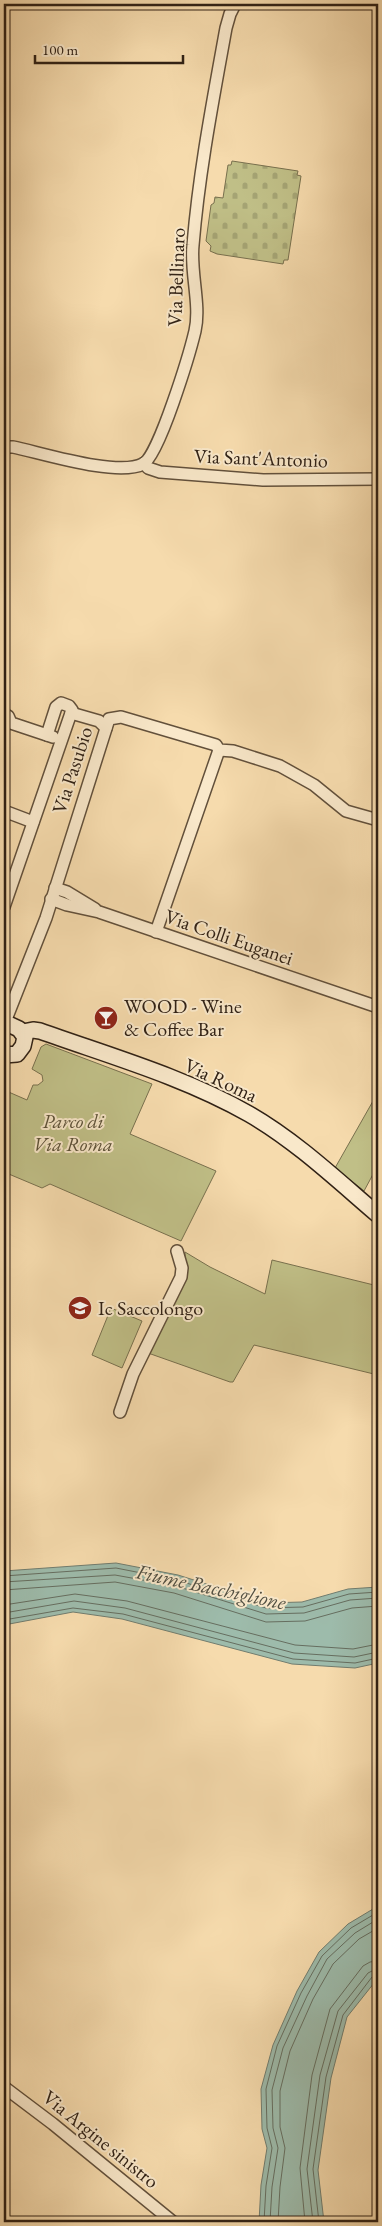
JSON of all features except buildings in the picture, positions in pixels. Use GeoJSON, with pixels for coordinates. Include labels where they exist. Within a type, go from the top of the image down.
{"type":"FeatureCollection","features":[{"type":"Feature","properties":{"kind":"main road"},"geometry":{"type":"LineString","coordinates":[[4,1055],[13,1055],[21,1050],[24,1041],[23,1032],[5,1020]]}},
{"type":"Feature","properties":{"kind":"main road","name":"Via Roma"},"geometry":{"type":"LineString","coordinates":[[23,1032],[40,1031],[219,1098],[251,1115],[292,1144],[378,1215]]}},
{"type":"Feature","properties":{"kind":"street","name":"Via Bellinaro"},"geometry":{"type":"LineString","coordinates":[[144,463],[151,454],[169,414],[196,329],[193,246],[210,116],[226,28],[235,4]]}},
{"type":"Feature","properties":{"kind":"street"},"geometry":{"type":"LineString","coordinates":[[4,447],[13,447],[84,464],[134,466],[144,463]]}},
{"type":"Feature","properties":{"kind":"street","name":"Via Sant'Antonio"},"geometry":{"type":"LineString","coordinates":[[144,463],[148,468],[160,472],[263,480],[378,479]]}},
{"type":"Feature","properties":{"kind":"street"},"geometry":{"type":"LineString","coordinates":[[4,907],[72,708],[58,704],[47,735]]}},
{"type":"Feature","properties":{"kind":"street"},"geometry":{"type":"LineString","coordinates":[[71,712],[99,721],[106,728]]}},
{"type":"Feature","properties":{"kind":"street"},"geometry":{"type":"LineString","coordinates":[[8,716],[11,723],[62,740]]}},
{"type":"Feature","properties":{"kind":"street","name":"Via Pasubio"},"geometry":{"type":"LineString","coordinates":[[53,893],[109,719],[121,716],[216,746],[219,750],[233,750],[280,766],[314,785],[346,811],[378,820]]}},
{"type":"Feature","properties":{"kind":"street"},"geometry":{"type":"LineString","coordinates":[[156,932],[219,750]]}},
{"type":"Feature","properties":{"kind":"street"},"geometry":{"type":"LineString","coordinates":[[4,811],[33,822]]}},
{"type":"Feature","properties":{"kind":"street"},"geometry":{"type":"LineString","coordinates":[[5,1020],[46,918],[53,893],[73,896],[99,912]]}},
{"type":"Feature","properties":{"kind":"street","name":"Via Colli Euganei"},"geometry":{"type":"LineString","coordinates":[[53,893],[67,905],[99,912],[378,1008]]}},
{"type":"Feature","properties":{"kind":"street"},"geometry":{"type":"LineString","coordinates":[[46,918],[58,907],[67,905]]}},
{"type":"Feature","properties":{"kind":"street"},"geometry":{"type":"LineString","coordinates":[[120,1412],[133,1374],[181,1277],[182,1268],[177,1251]]}},
{"type":"Feature","properties":{"kind":"street","name":"Via Argine sinistro"},"geometry":{"type":"LineString","coordinates":[[4,2087],[53,2124],[173,2222]]}},
{"type":"Feature","properties":{"kind":"green space"},"geometry":{"type":"Polygon","coordinates":[[[232,161],[298,171],[297,175],[301,176],[288,260],[284,260],[283,264],[217,254],[210,251],[211,246],[206,241],[211,205],[214,203],[215,197],[223,198],[228,165],[231,165],[232,161]]]}},
{"type":"Feature","properties":{"kind":"green space","name":"Parco di Via Roma"},"geometry":{"type":"Polygon","coordinates":[[[46,1044],[152,1084],[130,1134],[216,1171],[181,1241],[50,1184],[42,1188],[4,1172],[4,1090],[27,1100],[33,1085],[38,1085],[43,1081],[42,1075],[32,1069],[41,1047],[46,1044]]]}},
{"type":"Feature","properties":{"kind":"green space"},"geometry":{"type":"Polygon","coordinates":[[[377,1094],[378,1165],[364,1191],[335,1168],[377,1094]]]}},
{"type":"Feature","properties":{"kind":"green space"},"geometry":{"type":"Polygon","coordinates":[[[185,1252],[210,1267],[265,1294],[272,1260],[378,1286],[378,1375],[254,1345],[233,1382],[230,1382],[148,1353],[185,1260],[185,1252]]]}},
{"type":"Feature","properties":{"kind":"green space"},"geometry":{"type":"Polygon","coordinates":[[[111,1308],[142,1321],[122,1368],[92,1355],[111,1308]]]}},
{"type":"Feature","properties":{"kind":"water","name":"Fiume Bacchiglione"},"geometry":{"type":"Polygon","coordinates":[[[116,1563],[178,1575],[266,1603],[302,1602],[348,1589],[378,1587],[378,1663],[355,1668],[292,1664],[122,1619],[73,1612],[4,1625],[4,1571],[116,1563]]]}},
{"type":"Feature","properties":{"kind":"water"},"geometry":{"type":"Polygon","coordinates":[[[378,1906],[378,1978],[347,2017],[331,2078],[318,2170],[324,2222],[259,2222],[261,2185],[267,2148],[262,2129],[261,2089],[273,2045],[297,1991],[319,1952],[348,1924],[378,1906]]]}},
{"type":"Feature","properties":{"kind":"place","name":"WOOD - Wine & Coffee Bar"},"geometry":{"type":"Point","coordinates":[106,1018]}},
{"type":"Feature","properties":{"kind":"place","name":"Ic Saccolongo"},"geometry":{"type":"Point","coordinates":[80,1308]}}]}
